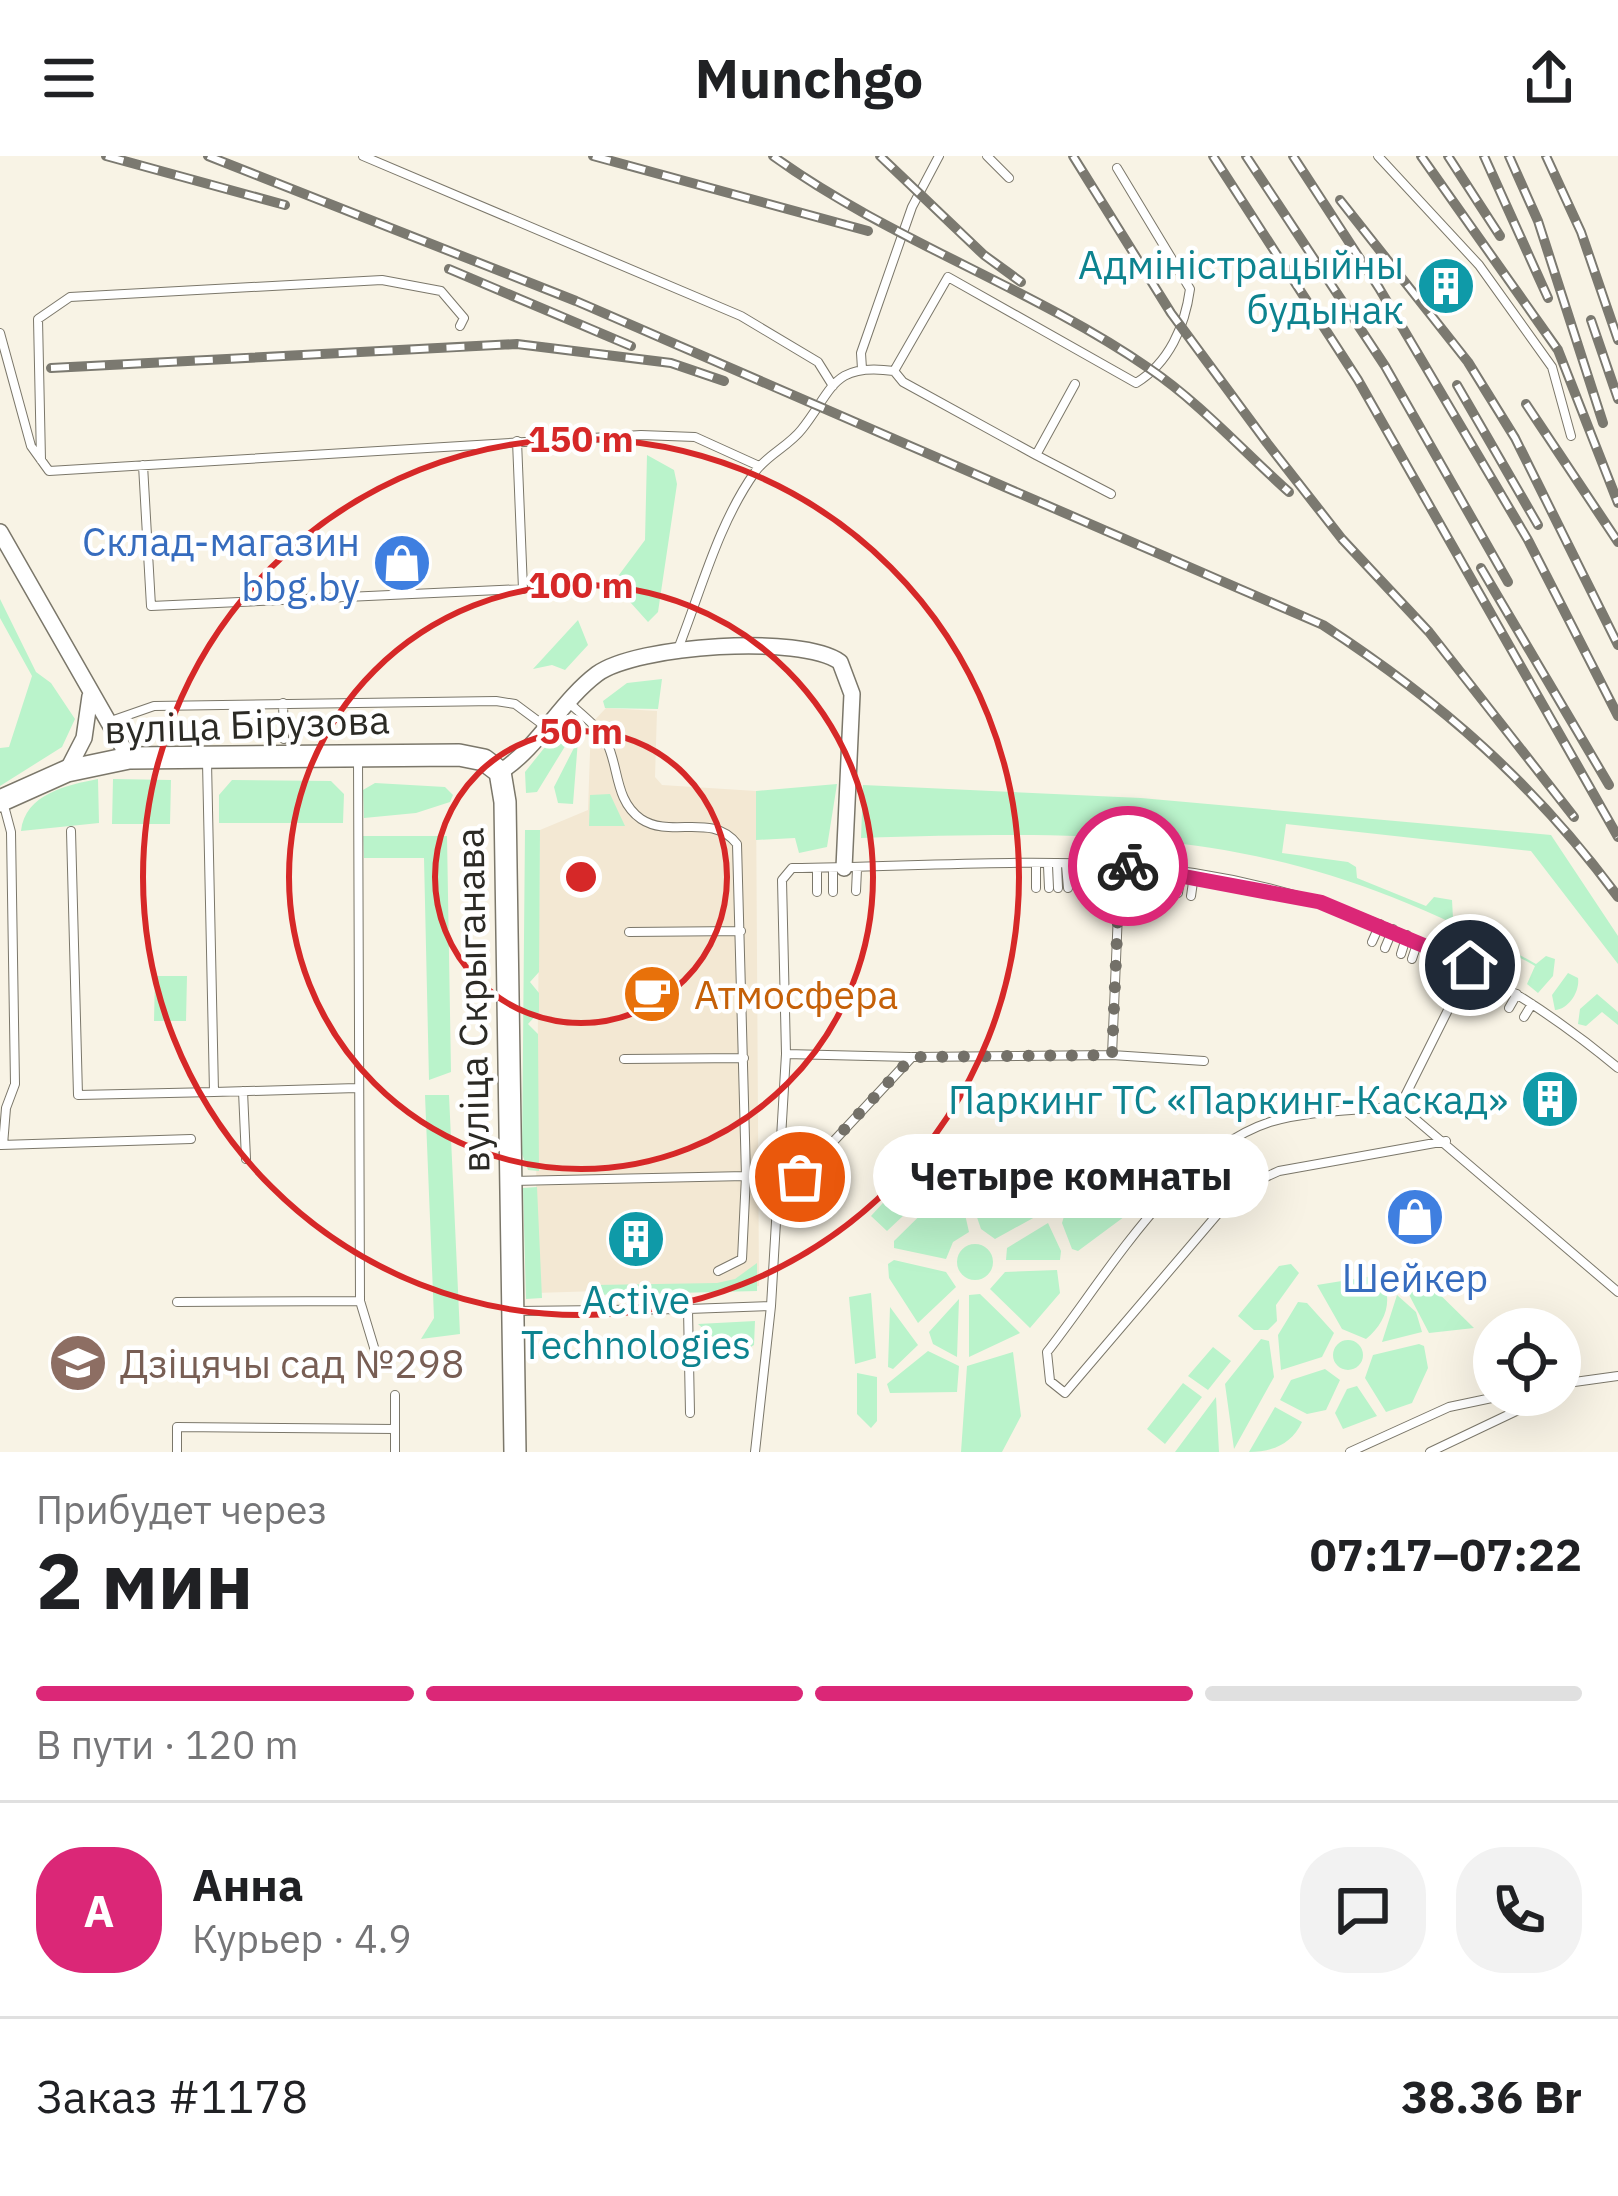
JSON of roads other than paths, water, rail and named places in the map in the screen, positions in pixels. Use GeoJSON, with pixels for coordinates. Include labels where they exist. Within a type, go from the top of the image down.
{"type":"FeatureCollection","features":[{"type":"Feature","properties":{"kind":"street"},"geometry":{"type":"LineString","coordinates":[[0,532],[129,758]]}},
{"type":"Feature","properties":{"kind":"street","name":"вуліца Скрыганава"},"geometry":{"type":"LineString","coordinates":[[515,1452],[500,772],[606,668],[678,651],[811,649],[840,662],[852,694],[845,868]]}},
{"type":"Feature","properties":{"kind":"street"},"geometry":{"type":"LineString","coordinates":[[68,771],[84,738],[90,696]]}},
{"type":"Feature","properties":{"kind":"street","name":"вуліца Бірузова"},"geometry":{"type":"LineString","coordinates":[[1,801],[68,771],[129,758],[459,755],[484,760],[500,772]]}},
{"type":"Feature","properties":{"kind":"lane"},"geometry":{"type":"LineString","coordinates":[[363,156],[741,316],[818,362],[832,386]]}},
{"type":"Feature","properties":{"kind":"lane"},"geometry":{"type":"LineString","coordinates":[[862,369],[861,353],[912,207],[939,156]]}},
{"type":"Feature","properties":{"kind":"lane"},"geometry":{"type":"LineString","coordinates":[[987,156],[1009,178]]}},
{"type":"Feature","properties":{"kind":"lane"},"geometry":{"type":"LineString","coordinates":[[1378,156],[1479,265],[1552,367],[1571,436]]}},
{"type":"Feature","properties":{"kind":"lane"},"geometry":{"type":"LineString","coordinates":[[894,371],[948,277],[1136,383],[1154,372],[1187,315],[1186,275],[1117,168]]}},
{"type":"Feature","properties":{"kind":"lane"},"geometry":{"type":"LineString","coordinates":[[41,461],[38,319],[70,297],[382,280],[441,291],[464,317],[460,326]]}},
{"type":"Feature","properties":{"kind":"lane"},"geometry":{"type":"LineString","coordinates":[[0,333],[31,446],[49,471],[518,441],[694,437],[759,466]]}},
{"type":"Feature","properties":{"kind":"lane"},"geometry":{"type":"LineString","coordinates":[[678,651],[736,501],[759,466],[805,427],[816,403],[832,386],[862,369],[894,371],[903,382],[1111,494]]}},
{"type":"Feature","properties":{"kind":"lane"},"geometry":{"type":"LineString","coordinates":[[1036,455],[1075,384]]}},
{"type":"Feature","properties":{"kind":"lane"},"geometry":{"type":"LineString","coordinates":[[143,465],[151,606],[524,589],[518,441]]}},
{"type":"Feature","properties":{"kind":"lane"},"geometry":{"type":"LineString","coordinates":[[106,722],[154,706],[496,701],[515,704],[546,727]]}},
{"type":"Feature","properties":{"kind":"lane"},"geometry":{"type":"LineString","coordinates":[[568,702],[603,737],[614,777],[640,818],[729,833],[740,862],[746,1246],[742,1259],[718,1271]]}},
{"type":"Feature","properties":{"kind":"lane"},"geometry":{"type":"LineString","coordinates":[[283,703],[284,739]]}},
{"type":"Feature","properties":{"kind":"lane"},"geometry":{"type":"LineString","coordinates":[[358,755],[360,1301],[376,1354]]}},
{"type":"Feature","properties":{"kind":"lane"},"geometry":{"type":"LineString","coordinates":[[206,756],[214,1092]]}},
{"type":"Feature","properties":{"kind":"lane"},"geometry":{"type":"LineString","coordinates":[[1,801],[11,832],[15,1084],[6,1108],[2,1145],[191,1139]]}},
{"type":"Feature","properties":{"kind":"lane"},"geometry":{"type":"LineString","coordinates":[[71,831],[78,1095],[357,1088]]}},
{"type":"Feature","properties":{"kind":"lane"},"geometry":{"type":"LineString","coordinates":[[1057,865],[1058,888],[1057,865]]}},
{"type":"Feature","properties":{"kind":"lane"},"geometry":{"type":"LineString","coordinates":[[1112,1055],[1120,865]]}},
{"type":"Feature","properties":{"kind":"lane"},"geometry":{"type":"LineString","coordinates":[[755,1452],[771,1306],[786,1054],[782,880],[792,868],[1120,865],[1194,875],[1320,902],[1470,965],[1618,1068]]}},
{"type":"Feature","properties":{"kind":"lane"},"geometry":{"type":"LineString","coordinates":[[1036,866],[1036,888]]}},
{"type":"Feature","properties":{"kind":"lane"},"geometry":{"type":"LineString","coordinates":[[817,868],[817,892]]}},
{"type":"Feature","properties":{"kind":"lane"},"geometry":{"type":"LineString","coordinates":[[845,868],[856,891]]}},
{"type":"Feature","properties":{"kind":"lane"},"geometry":{"type":"LineString","coordinates":[[833,892],[845,868]]}},
{"type":"Feature","properties":{"kind":"lane"},"geometry":{"type":"LineString","coordinates":[[1165,892],[1168,871]]}},
{"type":"Feature","properties":{"kind":"lane"},"geometry":{"type":"LineString","coordinates":[[1178,893],[1181,873]]}},
{"type":"Feature","properties":{"kind":"lane"},"geometry":{"type":"LineString","coordinates":[[1191,896],[1194,875]]}},
{"type":"Feature","properties":{"kind":"lane"},"geometry":{"type":"LineString","coordinates":[[1372,942],[1380,924]]}},
{"type":"Feature","properties":{"kind":"lane"},"geometry":{"type":"LineString","coordinates":[[1385,948],[1393,929]]}},
{"type":"Feature","properties":{"kind":"lane"},"geometry":{"type":"LineString","coordinates":[[629,932],[741,931]]}},
{"type":"Feature","properties":{"kind":"lane"},"geometry":{"type":"LineString","coordinates":[[1401,954],[1407,935]]}},
{"type":"Feature","properties":{"kind":"lane"},"geometry":{"type":"LineString","coordinates":[[1412,959],[1418,940]]}},
{"type":"Feature","properties":{"kind":"lane"},"geometry":{"type":"LineString","coordinates":[[1400,1106],[1470,965]]}},
{"type":"Feature","properties":{"kind":"lane"},"geometry":{"type":"LineString","coordinates":[[1509,1008],[1517,994]]}},
{"type":"Feature","properties":{"kind":"lane"},"geometry":{"type":"LineString","coordinates":[[1524,1017],[1532,1004]]}},
{"type":"Feature","properties":{"kind":"lane"},"geometry":{"type":"LineString","coordinates":[[786,1054],[1112,1055],[1204,1061]]}},
{"type":"Feature","properties":{"kind":"lane"},"geometry":{"type":"LineString","coordinates":[[776,1203],[912,1057]]}},
{"type":"Feature","properties":{"kind":"lane"},"geometry":{"type":"LineString","coordinates":[[624,1059],[744,1058]]}},
{"type":"Feature","properties":{"kind":"lane"},"geometry":{"type":"LineString","coordinates":[[243,1091],[246,1159]]}},
{"type":"Feature","properties":{"kind":"lane"},"geometry":{"type":"LineString","coordinates":[[1446,1141],[1280,1172],[1239,1189],[1065,1393],[1050,1382],[1047,1352],[1202,1159],[1274,1121],[1400,1106],[1446,1141],[1618,1292]]}},
{"type":"Feature","properties":{"kind":"lane"},"geometry":{"type":"LineString","coordinates":[[1202,1159],[1239,1189]]}},
{"type":"Feature","properties":{"kind":"lane"},"geometry":{"type":"LineString","coordinates":[[510,1180],[746,1176]]}},
{"type":"Feature","properties":{"kind":"lane"},"geometry":{"type":"LineString","coordinates":[[177,1302],[360,1301]]}},
{"type":"Feature","properties":{"kind":"lane"},"geometry":{"type":"LineString","coordinates":[[512,1311],[771,1306]]}},
{"type":"Feature","properties":{"kind":"lane"},"geometry":{"type":"LineString","coordinates":[[688,1309],[690,1413]]}},
{"type":"Feature","properties":{"kind":"lane"},"geometry":{"type":"LineString","coordinates":[[1581,1379],[1618,1376]]}},
{"type":"Feature","properties":{"kind":"lane"},"geometry":{"type":"LineString","coordinates":[[395,1395],[395,1452]]}},
{"type":"Feature","properties":{"kind":"lane"},"geometry":{"type":"LineString","coordinates":[[1350,1452],[1449,1407],[1473,1402]]}},
{"type":"Feature","properties":{"kind":"lane"},"geometry":{"type":"LineString","coordinates":[[1430,1452],[1506,1416]]}},
{"type":"Feature","properties":{"kind":"lane"},"geometry":{"type":"LineString","coordinates":[[178,1452],[177,1427],[394,1429]]}},
{"type":"Feature","properties":{"kind":"railway"},"geometry":{"type":"LineString","coordinates":[[106,156],[285,205]]}},
{"type":"Feature","properties":{"kind":"railway"},"geometry":{"type":"LineString","coordinates":[[208,156],[576,301],[1323,625],[1407,684],[1483,747],[1553,817],[1618,897]]}},
{"type":"Feature","properties":{"kind":"railway"},"geometry":{"type":"LineString","coordinates":[[593,156],[868,231]]}},
{"type":"Feature","properties":{"kind":"railway"},"geometry":{"type":"LineString","coordinates":[[773,156],[865,214],[1057,313],[1150,369],[1289,492]]}},
{"type":"Feature","properties":{"kind":"railway"},"geometry":{"type":"LineString","coordinates":[[880,156],[984,255],[1021,282]]}},
{"type":"Feature","properties":{"kind":"railway"},"geometry":{"type":"LineString","coordinates":[[1073,156],[1171,313],[1267,443],[1342,539],[1429,632],[1574,817]]}},
{"type":"Feature","properties":{"kind":"railway"},"geometry":{"type":"LineString","coordinates":[[1213,156],[1358,380],[1618,837]]}},
{"type":"Feature","properties":{"kind":"railway"},"geometry":{"type":"LineString","coordinates":[[1246,156],[1385,366],[1508,582]]}},
{"type":"Feature","properties":{"kind":"railway"},"geometry":{"type":"LineString","coordinates":[[1293,156],[1379,288],[1528,540],[1618,716]]}},
{"type":"Feature","properties":{"kind":"railway"},"geometry":{"type":"LineString","coordinates":[[1421,156],[1558,350],[1618,503]]}},
{"type":"Feature","properties":{"kind":"railway"},"geometry":{"type":"LineString","coordinates":[[1448,156],[1500,236]]}},
{"type":"Feature","properties":{"kind":"railway"},"geometry":{"type":"LineString","coordinates":[[1484,156],[1548,298]]}},
{"type":"Feature","properties":{"kind":"railway"},"geometry":{"type":"LineString","coordinates":[[1509,156],[1538,221],[1603,423]]}},
{"type":"Feature","properties":{"kind":"railway"},"geometry":{"type":"LineString","coordinates":[[1546,156],[1581,232],[1618,340]]}},
{"type":"Feature","properties":{"kind":"railway"},"geometry":{"type":"LineString","coordinates":[[1340,200],[1468,362],[1515,438],[1618,645]]}},
{"type":"Feature","properties":{"kind":"railway"},"geometry":{"type":"LineString","coordinates":[[449,269],[631,346]]}},
{"type":"Feature","properties":{"kind":"railway"},"geometry":{"type":"LineString","coordinates":[[1591,320],[1618,399]]}},
{"type":"Feature","properties":{"kind":"railway"},"geometry":{"type":"LineString","coordinates":[[51,368],[517,344],[671,363],[724,381]]}},
{"type":"Feature","properties":{"kind":"railway"},"geometry":{"type":"LineString","coordinates":[[1457,385],[1538,525]]}},
{"type":"Feature","properties":{"kind":"railway"},"geometry":{"type":"LineString","coordinates":[[1526,404],[1618,542]]}},
{"type":"Feature","properties":{"kind":"railway"},"geometry":{"type":"LineString","coordinates":[[1481,568],[1609,785]]}},
{"type":"Feature","properties":{"kind":"place","name":"Адміністрацыйны будынак"},"geometry":{"type":"Point","coordinates":[1446,286]}},
{"type":"Feature","properties":{"kind":"place","name":"Склад-магазин bbg.by"},"geometry":{"type":"Point","coordinates":[402,563]}},
{"type":"Feature","properties":{"kind":"place","name":"Атмосфера"},"geometry":{"type":"Point","coordinates":[652,994]}},
{"type":"Feature","properties":{"kind":"place","name":"Паркинг ТС «Паркинг-Каскад»"},"geometry":{"type":"Point","coordinates":[1550,1099]}},
{"type":"Feature","properties":{"kind":"place","name":"Четыре комнаты"},"geometry":{"type":"Point","coordinates":[800,1177]}},
{"type":"Feature","properties":{"kind":"place","name":"Шейкер"},"geometry":{"type":"Point","coordinates":[1415,1217]}},
{"type":"Feature","properties":{"kind":"place","name":"Active Technologies"},"geometry":{"type":"Point","coordinates":[636,1239]}},
{"type":"Feature","properties":{"kind":"place","name":"Дзіцячы сад №298"},"geometry":{"type":"Point","coordinates":[78,1363]}}]}
